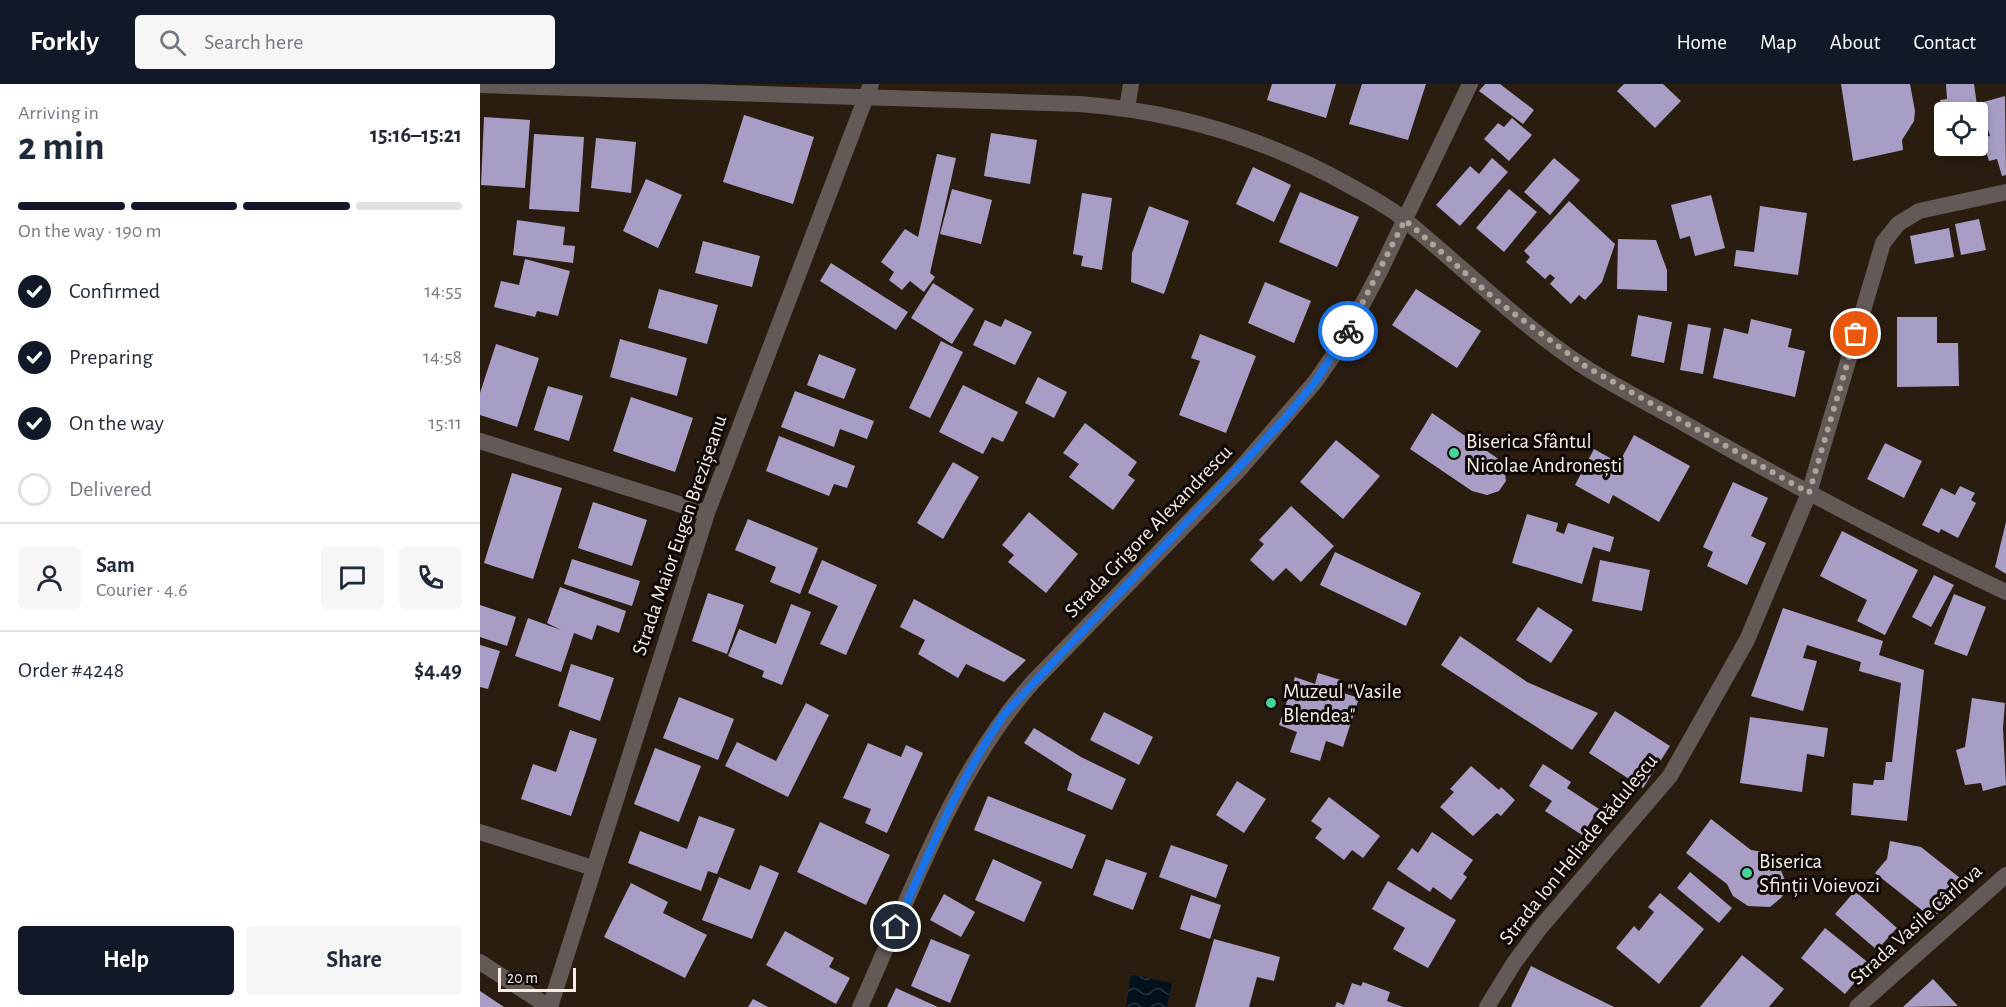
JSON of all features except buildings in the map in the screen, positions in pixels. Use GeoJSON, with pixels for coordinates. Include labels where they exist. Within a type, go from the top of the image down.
{"type":"FeatureCollection","features":[{"type":"Feature","properties":{"kind":"street"},"geometry":{"type":"LineString","coordinates":[[1127,108],[1131,84]]}},
{"type":"Feature","properties":{"kind":"street","name":"Strada Grigore Alexandrescu"},"geometry":{"type":"LineString","coordinates":[[860,1007],[960,786],[984,744],[1006,712],[1033,682],[1239,470],[1315,382],[1346,334],[1405,220],[1470,84]]}},
{"type":"Feature","properties":{"kind":"street"},"geometry":{"type":"LineString","coordinates":[[480,85],[867,91],[1127,108],[1223,130],[1270,147],[1329,174],[1405,220],[1497,301],[1585,366],[1809,493],[2006,592]]}},
{"type":"Feature","properties":{"kind":"street","name":"Strada Maior Eugen Brezișeanu"},"geometry":{"type":"LineString","coordinates":[[549,1007],[707,513],[867,91]]}},
{"type":"Feature","properties":{"kind":"street","name":"Strada Ion Heliade Rădulescu"},"geometry":{"type":"LineString","coordinates":[[1487,1007],[1514,963],[1540,928],[1670,776],[1747,640],[1809,493],[1883,243],[1898,224],[1919,211],[2006,192]]}},
{"type":"Feature","properties":{"kind":"street"},"geometry":{"type":"LineString","coordinates":[[480,441],[707,513]]}},
{"type":"Feature","properties":{"kind":"street"},"geometry":{"type":"LineString","coordinates":[[480,832],[593,868]]}},
{"type":"Feature","properties":{"kind":"street","name":"Strada Vasile Cârlova"},"geometry":{"type":"LineString","coordinates":[[1857,1007],[2006,874]]}},
{"type":"Feature","properties":{"kind":"street"},"geometry":{"type":"LineString","coordinates":[[480,962],[549,1007]]}},
{"type":"Feature","properties":{"kind":"water"},"geometry":{"type":"Polygon","coordinates":[[[1131,974],[1172,983],[1167,1007],[1126,1007],[1131,974]]]}},
{"type":"Feature","properties":{"kind":"way so far"},"geometry":{"type":"LineString","coordinates":[[1348,331],[1405,220],[1543,338],[1585,366],[1809,493],[1856,334]]}},
{"type":"Feature","properties":{"kind":"place","name":"Biserica Sfântul Nicolae Andronești"},"geometry":{"type":"Point","coordinates":[1454,453]}},
{"type":"Feature","properties":{"kind":"place","name":"Muzeul \"Vasile Blendea\""},"geometry":{"type":"Point","coordinates":[1271,703]}},
{"type":"Feature","properties":{"kind":"place","name":"Biserica Sfinții Voievozi"},"geometry":{"type":"Point","coordinates":[1747,873]}},
{"type":"Feature","properties":{"kind":"route"},"geometry":{"type":"LineString","coordinates":[[896,927],[960,786],[1006,712],[1224,486],[1280,424],[1315,382],[1348,331]]}}]}
